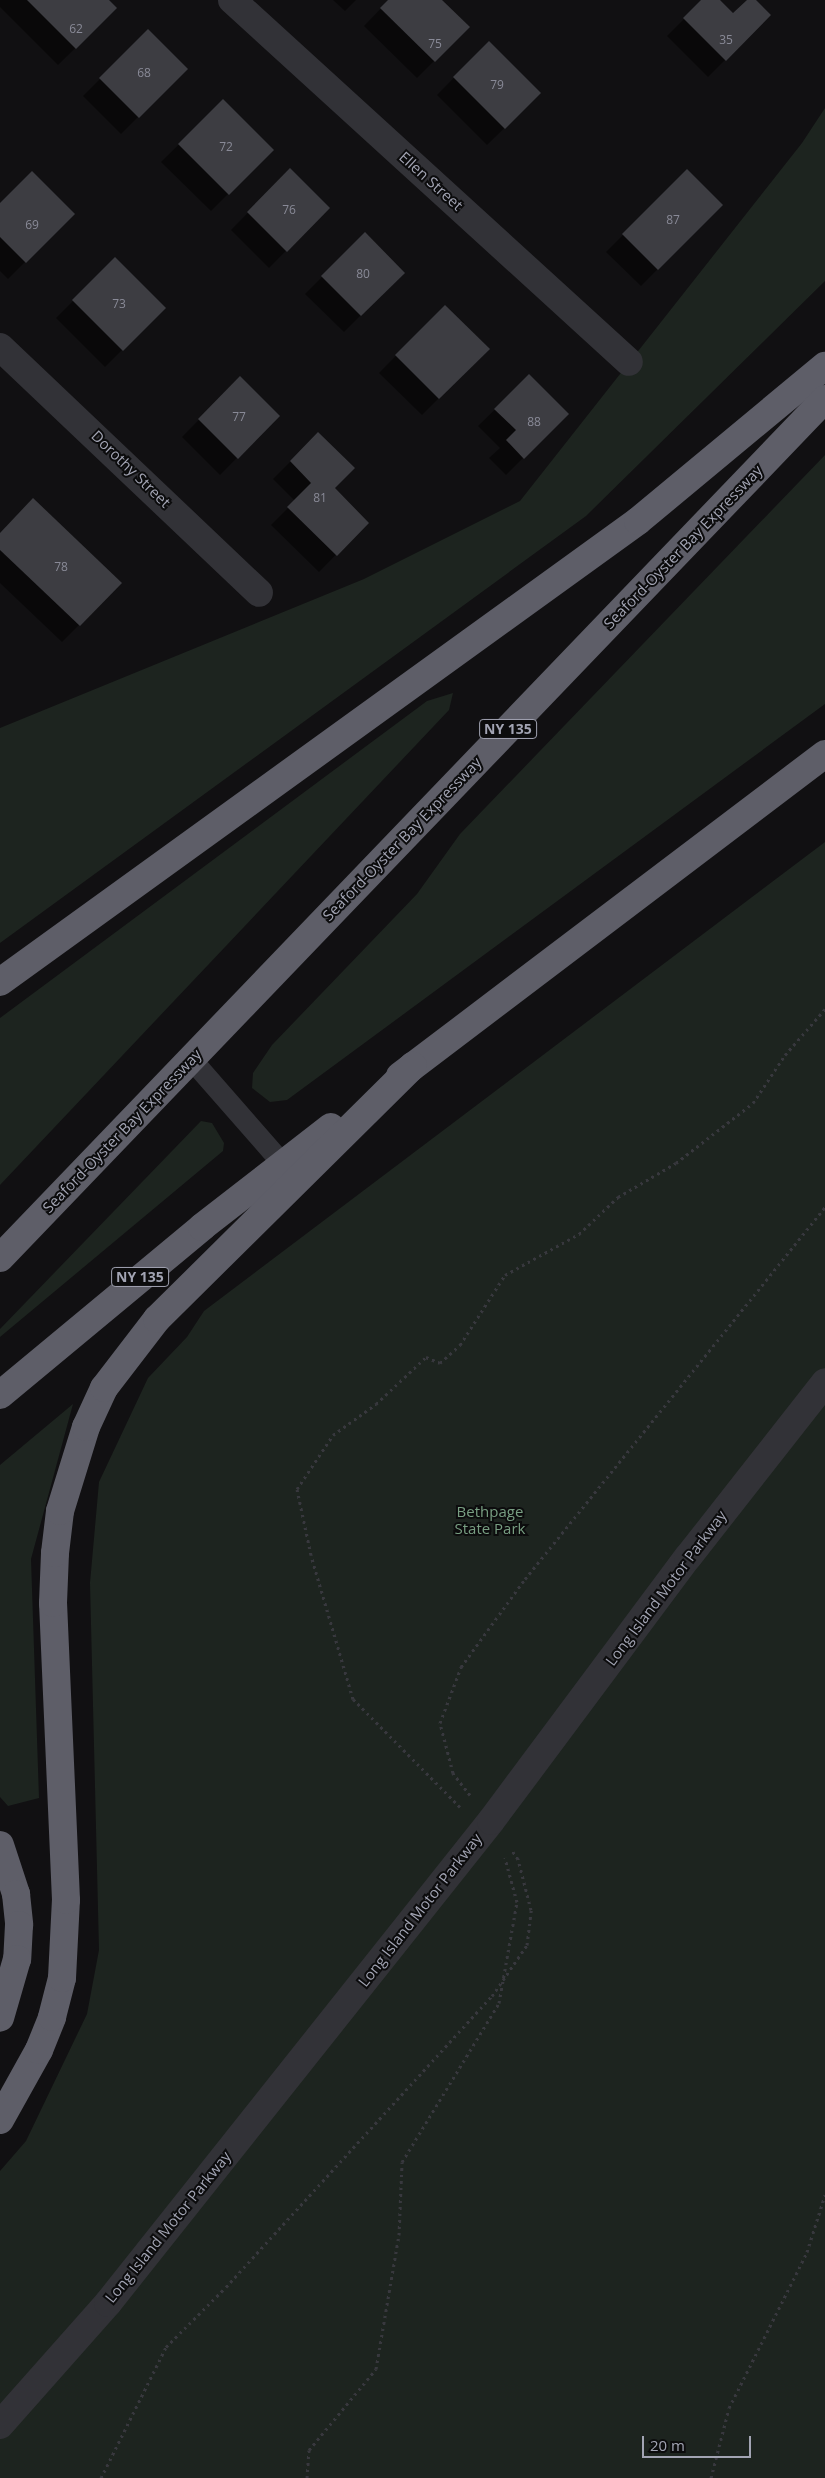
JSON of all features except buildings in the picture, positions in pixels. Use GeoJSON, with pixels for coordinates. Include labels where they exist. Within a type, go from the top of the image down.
{"type":"FeatureCollection","features":[{"type":"Feature","properties":{"kind":"highway"},"geometry":{"type":"LineString","coordinates":[[0,982],[638,521],[825,366]]}},
{"type":"Feature","properties":{"kind":"highway","name":"Seaford-Oyster Bay Expressway"},"geometry":{"type":"LineString","coordinates":[[0,1258],[825,399]]}},
{"type":"Feature","properties":{"kind":"highway","name":"NY 135"},"geometry":{"type":"LineString","coordinates":[[0,1395],[107,1304],[282,1163],[825,754]]}},
{"type":"Feature","properties":{"kind":"highway"},"geometry":{"type":"LineString","coordinates":[[0,2120],[39,2050],[52,2016],[62,1978],[66,1900],[53,1586],[60,1511],[86,1427],[104,1388],[157,1319],[413,1066]]}},
{"type":"Feature","properties":{"kind":"highway"},"geometry":{"type":"LineString","coordinates":[[0,1845],[16,1894],[19,1925],[17,1959],[0,2018]]}},
{"type":"Feature","properties":{"kind":"street","name":"Ellen Street"},"geometry":{"type":"LineString","coordinates":[[232,0],[630,362]]}},
{"type":"Feature","properties":{"kind":"street","name":"Dorothy Street"},"geometry":{"type":"LineString","coordinates":[[0,347],[259,593]]}},
{"type":"Feature","properties":{"kind":"street","name":"Long Island Motor Parkway"},"geometry":{"type":"LineString","coordinates":[[0,2425],[108,2303],[485,1828],[688,1557],[825,1382]]}},
{"type":"Feature","properties":{"kind":"lane"},"geometry":{"type":"LineString","coordinates":[[191,1059],[282,1163]]}},
{"type":"Feature","properties":{"kind":"path"},"geometry":{"type":"LineString","coordinates":[[307,2478],[310,2450],[376,2369],[399,2235],[402,2162],[499,2003],[517,1902],[504,1853],[485,1828],[449,1797],[353,1699],[311,1555],[297,1489],[333,1435],[376,1404],[426,1357],[440,1363],[460,1345],[504,1275],[579,1234],[618,1197],[676,1163],[753,1103],[785,1054],[825,1009]]}},
{"type":"Feature","properties":{"kind":"path"},"geometry":{"type":"LineString","coordinates":[[711,2478],[729,2408],[807,2252],[825,2195]]}},
{"type":"Feature","properties":{"kind":"green space"},"geometry":{"type":"Polygon","coordinates":[[[825,108],[825,281],[586,516],[0,943],[0,728],[364,579],[520,501],[802,143],[825,108]]]}},
{"type":"Feature","properties":{"kind":"green space"},"geometry":{"type":"Polygon","coordinates":[[[825,455],[825,704],[287,1100],[270,1102],[252,1088],[253,1073],[272,1045],[417,894],[460,834],[825,455]]]}},
{"type":"Feature","properties":{"kind":"green space"},"geometry":{"type":"Polygon","coordinates":[[[453,693],[449,710],[0,1185],[0,1018],[427,701],[453,693]]]}},
{"type":"Feature","properties":{"kind":"green space","name":"Bethpage State Park"},"geometry":{"type":"Polygon","coordinates":[[[825,842],[825,2478],[0,2478],[0,2171],[26,2141],[87,2014],[99,1950],[90,1583],[99,1482],[148,1378],[187,1337],[204,1311],[825,842]]]}},
{"type":"Feature","properties":{"kind":"green space"},"geometry":{"type":"Polygon","coordinates":[[[201,1121],[212,1123],[224,1143],[223,1151],[0,1337],[0,1329],[201,1121]]]}},
{"type":"Feature","properties":{"kind":"green space"},"geometry":{"type":"Polygon","coordinates":[[[73,1404],[31,1559],[39,1798],[8,1806],[0,1797],[0,1465],[73,1404]]]}}]}
